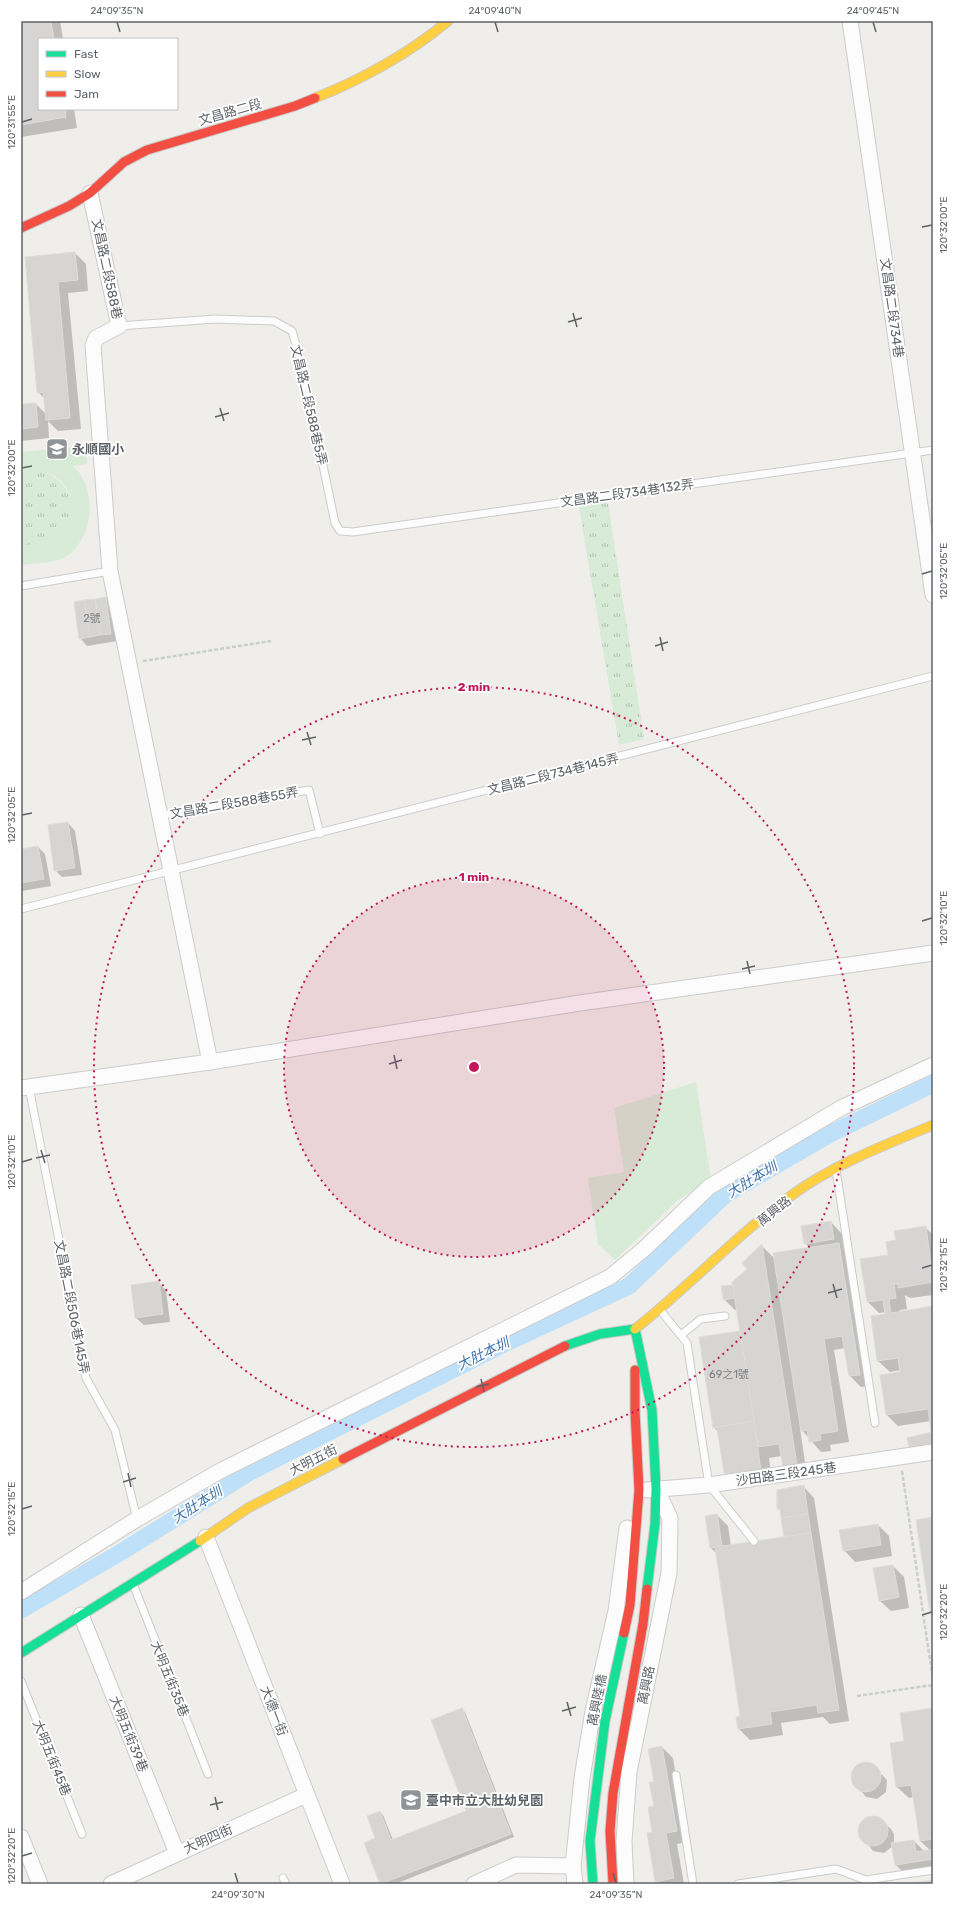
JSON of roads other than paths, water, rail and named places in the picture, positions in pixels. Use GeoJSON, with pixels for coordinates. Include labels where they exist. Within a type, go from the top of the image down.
{"type":"FeatureCollection","features":[{"type":"Feature","properties":{"kind":"street","name":"文昌路二段"},"geometry":{"type":"LineString","coordinates":[[21,228],[69,206],[90,193],[124,162],[147,150],[295,106],[343,87],[426,40],[448,21]]}},
{"type":"Feature","properties":{"kind":"street","name":"文昌路二段734巷"},"geometry":{"type":"LineString","coordinates":[[850,21],[933,595]]}},
{"type":"Feature","properties":{"kind":"street","name":"文昌路二段588巷"},"geometry":{"type":"LineString","coordinates":[[90,193],[119,326],[96,338],[93,346],[110,571],[161,815],[210,1062]]}},
{"type":"Feature","properties":{"kind":"street","name":"文昌路二段506巷145弄"},"geometry":{"type":"LineString","coordinates":[[25,1087],[210,1062],[580,1003],[933,953]]}},
{"type":"Feature","properties":{"kind":"street"},"geometry":{"type":"LineString","coordinates":[[21,1592],[137,1519],[220,1471],[610,1277],[644,1248],[709,1187],[841,1108],[933,1065]]}},
{"type":"Feature","properties":{"kind":"street","name":"萬興路"},"geometry":{"type":"LineString","coordinates":[[613,1884],[610,1831],[613,1794],[643,1624],[655,1524],[656,1489],[652,1410],[635,1329],[660,1310],[776,1208],[818,1178],[863,1155],[933,1125]]}},
{"type":"Feature","properties":{"kind":"street"},"geometry":{"type":"LineString","coordinates":[[575,1884],[573,1866],[582,1778],[593,1711],[616,1611],[629,1512],[639,1490],[635,1411],[635,1329]]}},
{"type":"Feature","properties":{"kind":"street","name":"大明五街"},"geometry":{"type":"LineString","coordinates":[[21,1653],[133,1584],[248,1508],[560,1348],[600,1334],[635,1329]]}},
{"type":"Feature","properties":{"kind":"street","name":"沙田路三段245巷"},"geometry":{"type":"LineString","coordinates":[[639,1490],[709,1485],[933,1452]]}},
{"type":"Feature","properties":{"kind":"street","name":"萬興路"},"geometry":{"type":"LineString","coordinates":[[626,1884],[624,1842],[629,1772],[669,1573],[670,1518],[656,1489]]}},
{"type":"Feature","properties":{"kind":"street","name":"萬興陸橋"},"geometry":{"type":"LineString","coordinates":[[593,1884],[590,1841],[605,1721],[630,1605],[639,1490]]}},
{"type":"Feature","properties":{"kind":"street","name":"大德一街"},"geometry":{"type":"LineString","coordinates":[[206,1537],[342,1884]]}},
{"type":"Feature","properties":{"kind":"street","name":"大明五街39巷"},"geometry":{"type":"LineString","coordinates":[[81,1615],[177,1853]]}},
{"type":"Feature","properties":{"kind":"street","name":"大明四街"},"geometry":{"type":"LineString","coordinates":[[111,1884],[306,1795]]}},
{"type":"Feature","properties":{"kind":"street"},"geometry":{"type":"LineString","coordinates":[[21,1837],[40,1884]]}},
{"type":"Feature","properties":{"kind":"street"},"geometry":{"type":"LineString","coordinates":[[474,1884],[516,1865],[573,1866]]}},
{"type":"Feature","properties":{"kind":"lane","name":"文昌路二段588巷5弄"},"geometry":{"type":"LineString","coordinates":[[119,326],[215,319],[274,322],[292,331],[303,369],[335,523],[340,531]]}},
{"type":"Feature","properties":{"kind":"lane","name":"文昌路二段734巷132弄"},"geometry":{"type":"LineString","coordinates":[[340,531],[353,532],[933,450]]}},
{"type":"Feature","properties":{"kind":"lane"},"geometry":{"type":"LineString","coordinates":[[21,586],[110,571]]}},
{"type":"Feature","properties":{"kind":"lane","name":"文昌路二段734巷145弄"},"geometry":{"type":"LineString","coordinates":[[21,909],[320,834],[933,676]]}},
{"type":"Feature","properties":{"kind":"lane","name":"文昌路二段588巷55弄"},"geometry":{"type":"LineString","coordinates":[[161,815],[309,790],[320,834]]}},
{"type":"Feature","properties":{"kind":"lane","name":"文昌路二段506巷145弄"},"geometry":{"type":"LineString","coordinates":[[25,1087],[86,1378],[115,1430],[137,1519]]}},
{"type":"Feature","properties":{"kind":"lane"},"geometry":{"type":"LineString","coordinates":[[836,1169],[875,1423]]}},
{"type":"Feature","properties":{"kind":"lane"},"geometry":{"type":"LineString","coordinates":[[660,1310],[687,1343],[709,1485],[754,1541]]}},
{"type":"Feature","properties":{"kind":"lane"},"geometry":{"type":"LineString","coordinates":[[681,1335],[701,1319],[726,1316]]}},
{"type":"Feature","properties":{"kind":"lane","name":"大明五街35巷"},"geometry":{"type":"LineString","coordinates":[[133,1584],[208,1774]]}},
{"type":"Feature","properties":{"kind":"lane","name":"大明五街45巷"},"geometry":{"type":"LineString","coordinates":[[21,1681],[82,1834]]}},
{"type":"Feature","properties":{"kind":"lane"},"geometry":{"type":"LineString","coordinates":[[676,1775],[693,1884]]}},
{"type":"Feature","properties":{"kind":"lane"},"geometry":{"type":"LineString","coordinates":[[738,1884],[836,1869],[866,1880],[933,1870]]}},
{"type":"Feature","properties":{"kind":"waterway","name":"大肚本圳"},"geometry":{"type":"LineString","coordinates":[[21,1610],[118,1554],[250,1472],[504,1344],[629,1286],[725,1195],[832,1133],[933,1084]]}},
{"type":"Feature","properties":{"kind":"place","name":"永順國小"},"geometry":{"type":"Point","coordinates":[57,449]}},
{"type":"Feature","properties":{"kind":"place","name":"臺中市立大肚幼兒園"},"geometry":{"type":"Point","coordinates":[411,1800]}}]}
